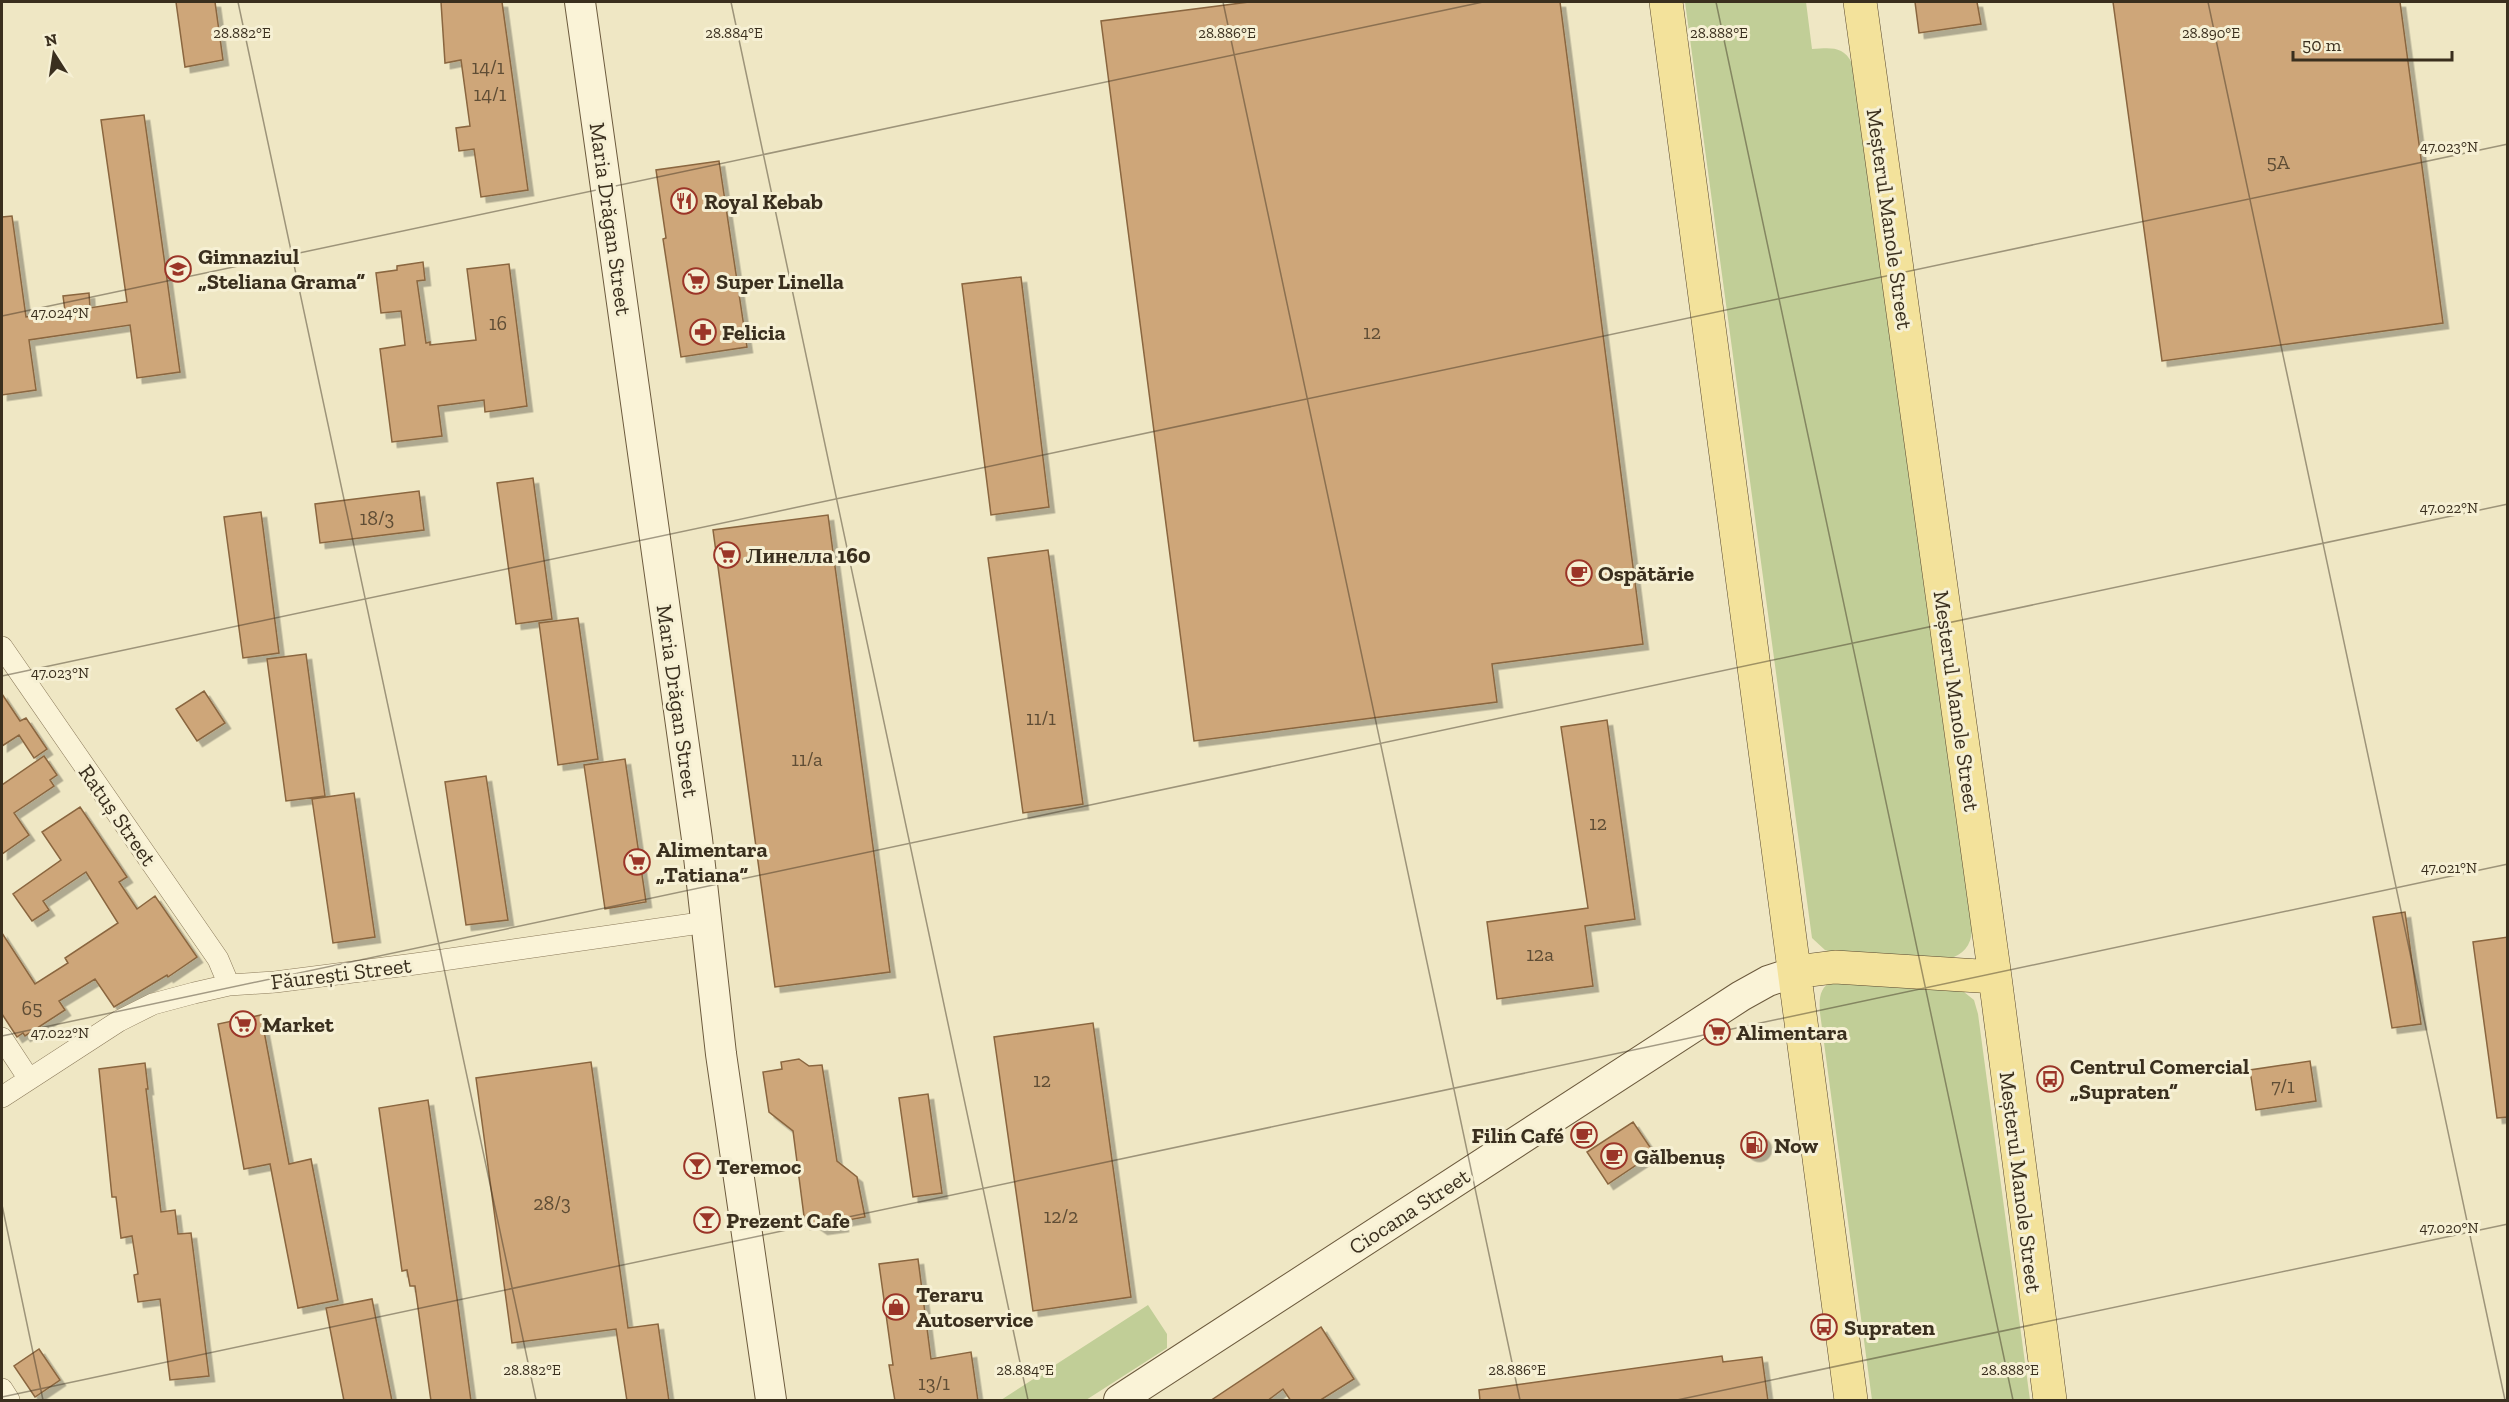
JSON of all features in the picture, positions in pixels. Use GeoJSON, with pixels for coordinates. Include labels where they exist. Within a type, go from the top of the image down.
{"type":"FeatureCollection","features":[{"type":"Feature","properties":{"kind":"main road","name":"Maria Drăgan Street"},"geometry":{"type":"LineString","coordinates":[[580,2],[707,921],[721,1054],[771,1401]]}},
{"type":"Feature","properties":{"kind":"main road"},"geometry":{"type":"LineString","coordinates":[[1666,2],[1851,1401]]}},
{"type":"Feature","properties":{"kind":"main road","name":"Meșterul Manole Street"},"geometry":{"type":"LineString","coordinates":[[1860,2],[1995,977],[2050,1401]]}},
{"type":"Feature","properties":{"kind":"main road"},"geometry":{"type":"LineString","coordinates":[[1795,972],[1835,967],[1995,977]]}},
{"type":"Feature","properties":{"kind":"main road","name":"Ciocana Street"},"geometry":{"type":"LineString","coordinates":[[1119,1401],[1741,996],[1768,981],[1795,972]]}},
{"type":"Feature","properties":{"kind":"street","name":"Ratuș Street"},"geometry":{"type":"LineString","coordinates":[[2,647],[218,959],[229,985]]}},
{"type":"Feature","properties":{"kind":"street","name":"Făurești Street"},"geometry":{"type":"LineString","coordinates":[[2,1097],[119,1021],[145,1008],[229,985],[275,982],[415,964],[707,921]]}},
{"type":"Feature","properties":{"kind":"street"},"geometry":{"type":"LineString","coordinates":[[2,1038],[29,1079]]}},
{"type":"Feature","properties":{"kind":"street"},"geometry":{"type":"LineString","coordinates":[[2,1389],[9,1401]]}},
{"type":"Feature","properties":{"kind":"green space"},"geometry":{"type":"Polygon","coordinates":[[[1685,2],[1806,2],[1812,49],[1840,50],[1852,63],[1972,930],[1970,941],[1965,949],[1948,959],[1833,953],[1825,950],[1812,938],[1685,2]]]}},
{"type":"Feature","properties":{"kind":"green space"},"geometry":{"type":"Polygon","coordinates":[[[1833,981],[1959,988],[1974,1000],[1978,1014],[2030,1400],[1872,1400],[1820,1013],[1822,990],[1833,981]]]}},
{"type":"Feature","properties":{"kind":"green space"},"geometry":{"type":"Polygon","coordinates":[[[1148,1305],[1167,1334],[1167,1348],[1086,1400],[1001,1400],[1148,1305]]]}},
{"type":"Feature","properties":{"kind":"building"},"geometry":{"type":"Polygon","coordinates":[[[176,2],[215,2],[223,60],[185,67],[176,2]]]}},
{"type":"Feature","properties":{"kind":"building"},"geometry":{"type":"Polygon","coordinates":[[[441,2],[502,2],[528,190],[481,197],[474,149],[459,151],[456,128],[470,126],[461,60],[445,63],[441,2]]]}},
{"type":"Feature","properties":{"kind":"building"},"geometry":{"type":"Polygon","coordinates":[[[1249,2],[1560,2],[1643,644],[1492,664],[1497,702],[1194,741],[1101,21],[1249,2]]]}},
{"type":"Feature","properties":{"kind":"building"},"geometry":{"type":"Polygon","coordinates":[[[1915,2],[1977,2],[1981,24],[1919,33],[1915,2]]]}},
{"type":"Feature","properties":{"kind":"building"},"geometry":{"type":"Polygon","coordinates":[[[2113,2],[2400,2],[2443,323],[2162,361],[2113,2]]]}},
{"type":"Feature","properties":{"kind":"building"},"geometry":{"type":"Polygon","coordinates":[[[144,115],[180,372],[137,378],[130,325],[29,340],[36,390],[2,395],[2,217],[12,216],[26,317],[65,311],[63,296],[89,293],[90,308],[127,302],[101,120],[144,115]]]}},
{"type":"Feature","properties":{"kind":"building"},"geometry":{"type":"Polygon","coordinates":[[[719,161],[747,347],[681,357],[663,239],[666,238],[656,170],[719,161]]]}},
{"type":"Feature","properties":{"kind":"building"},"geometry":{"type":"Polygon","coordinates":[[[423,262],[425,280],[417,281],[426,343],[430,342],[430,345],[476,340],[467,269],[509,264],[527,406],[485,412],[484,400],[438,406],[442,436],[392,442],[380,349],[405,345],[401,311],[381,313],[376,273],[397,270],[397,266],[423,262]]]}},
{"type":"Feature","properties":{"kind":"building"},"geometry":{"type":"Polygon","coordinates":[[[1021,277],[1049,507],[991,515],[962,284],[1021,277]]]}},
{"type":"Feature","properties":{"kind":"building"},"geometry":{"type":"Polygon","coordinates":[[[533,478],[552,619],[516,624],[497,483],[533,478]]]}},
{"type":"Feature","properties":{"kind":"building"},"geometry":{"type":"Polygon","coordinates":[[[419,491],[424,530],[320,543],[315,504],[419,491]]]}},
{"type":"Feature","properties":{"kind":"building"},"geometry":{"type":"Polygon","coordinates":[[[261,512],[279,653],[243,658],[224,517],[261,512]]]}},
{"type":"Feature","properties":{"kind":"building"},"geometry":{"type":"Polygon","coordinates":[[[828,515],[890,972],[775,987],[713,530],[828,515]]]}},
{"type":"Feature","properties":{"kind":"building"},"geometry":{"type":"Polygon","coordinates":[[[1048,550],[1083,804],[1023,813],[988,558],[1048,550]]]}},
{"type":"Feature","properties":{"kind":"building"},"geometry":{"type":"Polygon","coordinates":[[[578,618],[598,759],[558,765],[539,623],[578,618]]]}},
{"type":"Feature","properties":{"kind":"building"},"geometry":{"type":"Polygon","coordinates":[[[306,654],[325,796],[286,801],[267,659],[306,654]]]}},
{"type":"Feature","properties":{"kind":"building"},"geometry":{"type":"Polygon","coordinates":[[[204,691],[225,723],[197,741],[176,709],[204,691]]]}},
{"type":"Feature","properties":{"kind":"building"},"geometry":{"type":"Polygon","coordinates":[[[2,694],[20,721],[26,718],[47,749],[34,758],[19,735],[2,746],[2,694]]]}},
{"type":"Feature","properties":{"kind":"building"},"geometry":{"type":"Polygon","coordinates":[[[1607,720],[1635,919],[1585,926],[1593,986],[1497,999],[1487,922],[1588,908],[1561,727],[1607,720]]]}},
{"type":"Feature","properties":{"kind":"building"},"geometry":{"type":"Polygon","coordinates":[[[44,756],[57,775],[50,780],[54,786],[14,813],[29,835],[2,854],[2,785],[44,756]]]}},
{"type":"Feature","properties":{"kind":"building"},"geometry":{"type":"Polygon","coordinates":[[[625,759],[646,902],[605,909],[584,765],[625,759]]]}},
{"type":"Feature","properties":{"kind":"building"},"geometry":{"type":"Polygon","coordinates":[[[486,776],[508,920],[466,925],[445,782],[486,776]]]}},
{"type":"Feature","properties":{"kind":"building"},"geometry":{"type":"Polygon","coordinates":[[[354,793],[375,937],[333,943],[312,799],[354,793]]]}},
{"type":"Feature","properties":{"kind":"building"},"geometry":{"type":"Polygon","coordinates":[[[80,807],[127,877],[119,882],[137,909],[155,896],[197,957],[168,977],[167,975],[114,1007],[95,979],[59,1001],[65,1010],[25,1036],[23,1033],[17,1037],[2,1014],[2,933],[35,984],[68,963],[65,958],[118,923],[86,872],[43,901],[49,910],[32,921],[13,894],[61,860],[42,832],[80,807]]]}},
{"type":"Feature","properties":{"kind":"building"},"geometry":{"type":"Polygon","coordinates":[[[2405,912],[2421,1024],[2392,1028],[2373,917],[2405,912]]]}},
{"type":"Feature","properties":{"kind":"building"},"geometry":{"type":"Polygon","coordinates":[[[2508,937],[2508,1117],[2497,1118],[2473,942],[2508,937]]]}},
{"type":"Feature","properties":{"kind":"building"},"geometry":{"type":"Polygon","coordinates":[[[261,1015],[289,1164],[311,1159],[338,1300],[298,1308],[270,1164],[244,1169],[218,1024],[261,1015]]]}},
{"type":"Feature","properties":{"kind":"building"},"geometry":{"type":"Polygon","coordinates":[[[1093,1023],[1131,1297],[1033,1311],[994,1037],[1093,1023]]]}},
{"type":"Feature","properties":{"kind":"building"},"geometry":{"type":"Polygon","coordinates":[[[799,1059],[809,1066],[822,1065],[837,1161],[857,1177],[865,1217],[842,1221],[843,1226],[822,1229],[812,1222],[805,1224],[793,1131],[769,1112],[763,1072],[782,1069],[781,1062],[799,1059]]]}},
{"type":"Feature","properties":{"kind":"building"},"geometry":{"type":"Polygon","coordinates":[[[2310,1061],[2316,1101],[2256,1110],[2250,1070],[2310,1061]]]}},
{"type":"Feature","properties":{"kind":"building"},"geometry":{"type":"Polygon","coordinates":[[[591,1062],[628,1328],[658,1324],[669,1401],[627,1401],[616,1329],[512,1343],[476,1078],[591,1062]]]}},
{"type":"Feature","properties":{"kind":"building"},"geometry":{"type":"Polygon","coordinates":[[[145,1063],[161,1212],[175,1210],[178,1234],[191,1233],[209,1376],[170,1380],[160,1299],[138,1302],[134,1275],[138,1274],[132,1236],[121,1238],[116,1197],[112,1197],[99,1069],[145,1063]]]}},
{"type":"Feature","properties":{"kind":"building"},"geometry":{"type":"Polygon","coordinates":[[[928,1094],[942,1193],[913,1197],[899,1098],[928,1094]]]}},
{"type":"Feature","properties":{"kind":"building"},"geometry":{"type":"Polygon","coordinates":[[[428,1100],[471,1401],[431,1401],[415,1286],[410,1286],[407,1270],[402,1271],[379,1108],[428,1100]]]}},
{"type":"Feature","properties":{"kind":"building"},"geometry":{"type":"Polygon","coordinates":[[[1633,1122],[1654,1153],[1608,1184],[1587,1152],[1633,1122]]]}},
{"type":"Feature","properties":{"kind":"building"},"geometry":{"type":"Polygon","coordinates":[[[1754,1132],[1763,1135],[1766,1144],[1763,1153],[1754,1156],[1745,1153],[1742,1144],[1745,1135],[1754,1132]]]}},
{"type":"Feature","properties":{"kind":"building"},"geometry":{"type":"Polygon","coordinates":[[[918,1259],[931,1359],[971,1352],[978,1401],[895,1401],[889,1365],[893,1365],[879,1264],[918,1259]]]}},
{"type":"Feature","properties":{"kind":"building"},"geometry":{"type":"Polygon","coordinates":[[[372,1299],[392,1401],[344,1401],[326,1308],[372,1299]]]}},
{"type":"Feature","properties":{"kind":"building"},"geometry":{"type":"Polygon","coordinates":[[[1321,1327],[1354,1379],[1319,1401],[1291,1401],[1283,1389],[1267,1401],[1210,1401],[1321,1327]]]}},
{"type":"Feature","properties":{"kind":"building"},"geometry":{"type":"Polygon","coordinates":[[[39,1349],[60,1380],[35,1397],[14,1366],[39,1349]]]}},
{"type":"Feature","properties":{"kind":"building"},"geometry":{"type":"Polygon","coordinates":[[[1722,1356],[1723,1362],[1762,1357],[1768,1401],[1480,1401],[1479,1390],[1722,1356]]]}},
{"type":"Feature","properties":{"kind":"place","name":"Royal Kebab"},"geometry":{"type":"Point","coordinates":[684,201]}},
{"type":"Feature","properties":{"kind":"place","name":"Gimnaziul „Steliana Grama”"},"geometry":{"type":"Point","coordinates":[178,269]}},
{"type":"Feature","properties":{"kind":"place","name":"Super Linella"},"geometry":{"type":"Point","coordinates":[696,281]}},
{"type":"Feature","properties":{"kind":"place","name":"Felicia"},"geometry":{"type":"Point","coordinates":[703,332]}},
{"type":"Feature","properties":{"kind":"place","name":"Линелла 160"},"geometry":{"type":"Point","coordinates":[727,555]}},
{"type":"Feature","properties":{"kind":"place","name":"Ospătărie"},"geometry":{"type":"Point","coordinates":[1579,573]}},
{"type":"Feature","properties":{"kind":"place","name":"Alimentara „Tatiana“"},"geometry":{"type":"Point","coordinates":[637,862]}},
{"type":"Feature","properties":{"kind":"place","name":"Market"},"geometry":{"type":"Point","coordinates":[243,1024]}},
{"type":"Feature","properties":{"kind":"place","name":"Alimentara"},"geometry":{"type":"Point","coordinates":[1717,1032]}},
{"type":"Feature","properties":{"kind":"place","name":"Centrul Comercial „Supraten”"},"geometry":{"type":"Point","coordinates":[2050,1079]}},
{"type":"Feature","properties":{"kind":"place","name":"Filin Café"},"geometry":{"type":"Point","coordinates":[1584,1135]}},
{"type":"Feature","properties":{"kind":"place","name":"Now"},"geometry":{"type":"Point","coordinates":[1754,1145]}},
{"type":"Feature","properties":{"kind":"place","name":"Gălbenuș"},"geometry":{"type":"Point","coordinates":[1614,1156]}},
{"type":"Feature","properties":{"kind":"place","name":"Teremoc"},"geometry":{"type":"Point","coordinates":[697,1166]}},
{"type":"Feature","properties":{"kind":"place","name":"Prezent Cafe"},"geometry":{"type":"Point","coordinates":[707,1220]}},
{"type":"Feature","properties":{"kind":"place","name":"Teraru Autoservice"},"geometry":{"type":"Point","coordinates":[896,1307]}},
{"type":"Feature","properties":{"kind":"place","name":"Supraten"},"geometry":{"type":"Point","coordinates":[1824,1327]}}]}
